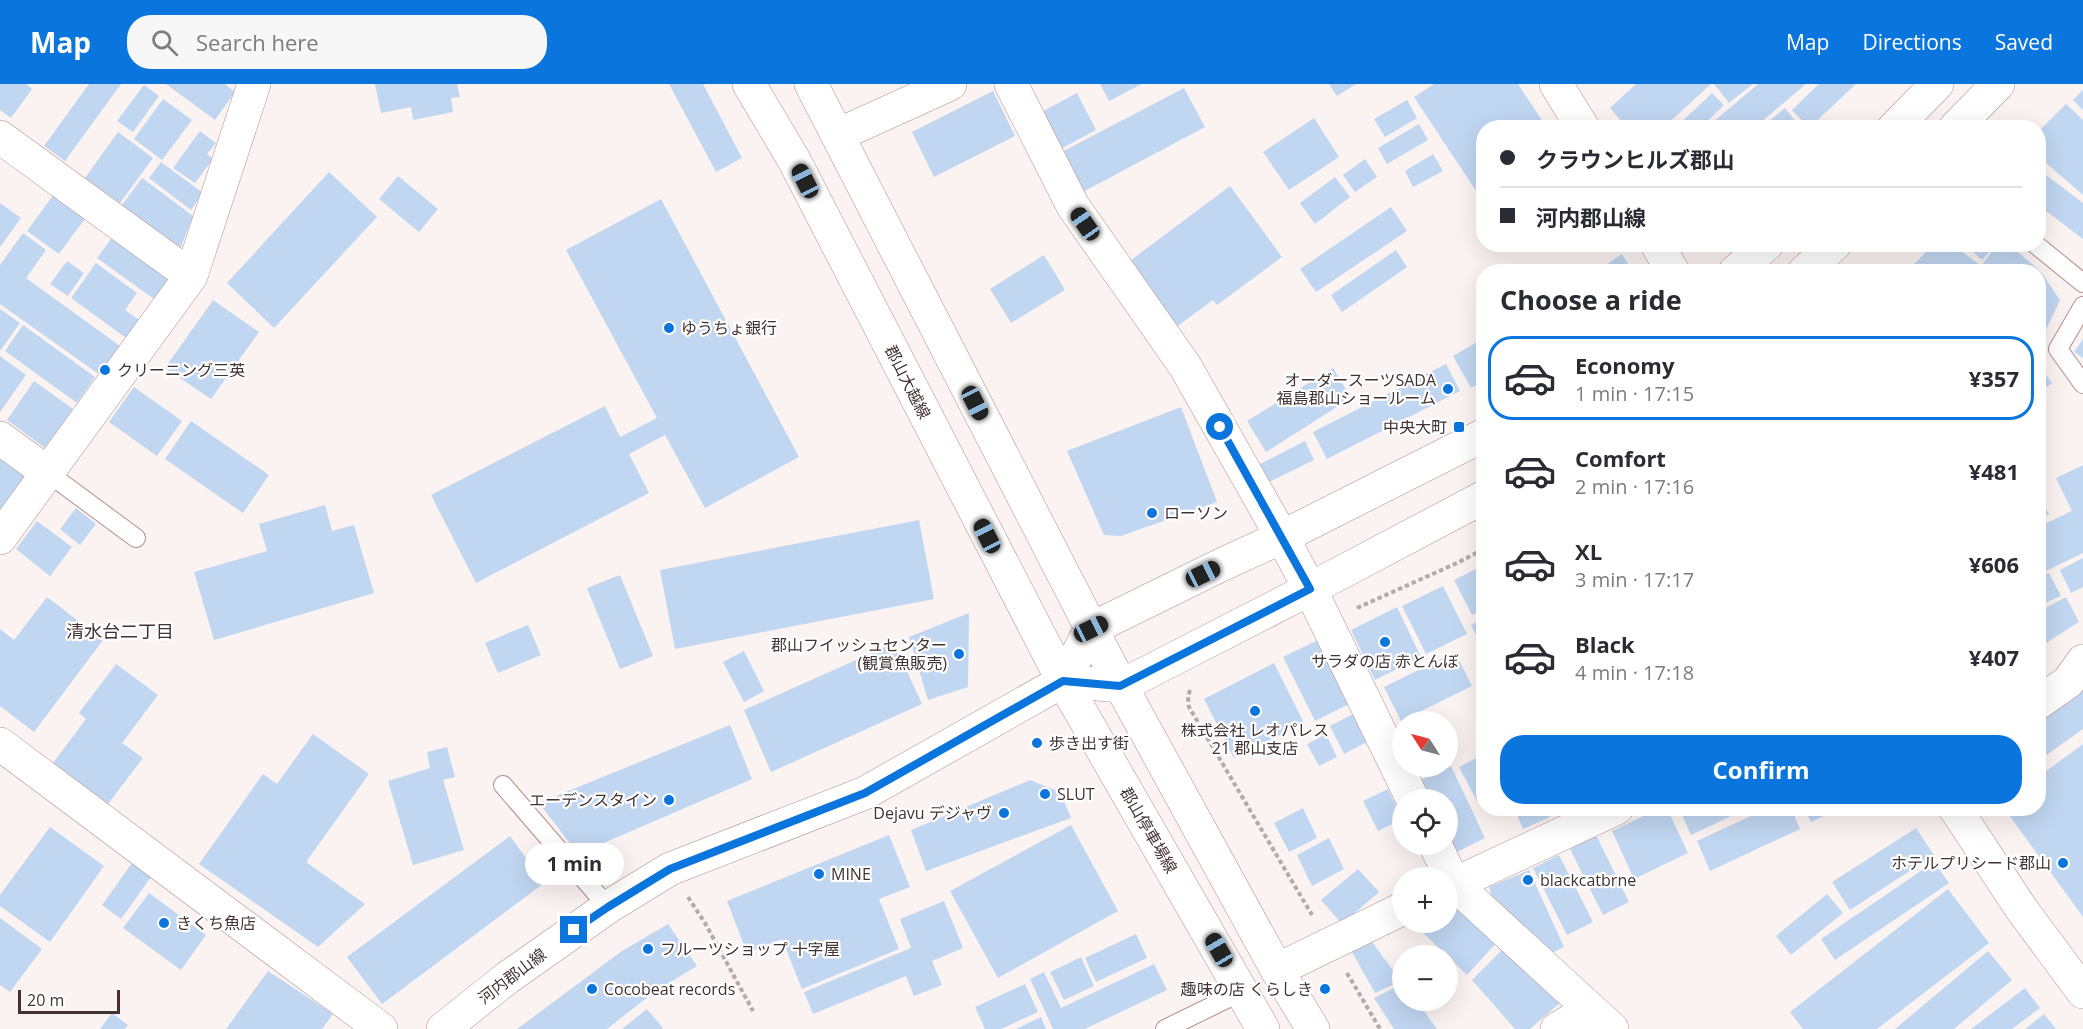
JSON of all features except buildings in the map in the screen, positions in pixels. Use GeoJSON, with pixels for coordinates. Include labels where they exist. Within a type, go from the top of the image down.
{"type":"FeatureCollection","features":[{"type":"Feature","properties":{"kind":"main road"},"geometry":{"type":"LineString","coordinates":[[0,538],[191,276],[254,84]]}},
{"type":"Feature","properties":{"kind":"main road","name":"郡山大越線"},"geometry":{"type":"LineString","coordinates":[[749,84],[794,160],[1063,681]]}},
{"type":"Feature","properties":{"kind":"main road"},"geometry":{"type":"LineString","coordinates":[[812,84],[1120,686],[1277,970],[1313,1029]]}},
{"type":"Feature","properties":{"kind":"main road"},"geometry":{"type":"LineString","coordinates":[[838,135],[950,84]]}},
{"type":"Feature","properties":{"kind":"main road"},"geometry":{"type":"LineString","coordinates":[[1011,84],[1073,206],[1185,366],[1282,537],[1326,621],[1408,789]]}},
{"type":"Feature","properties":{"kind":"main road"},"geometry":{"type":"LineString","coordinates":[[1556,84],[1578,120]]}},
{"type":"Feature","properties":{"kind":"main road"},"geometry":{"type":"LineString","coordinates":[[1902,120],[1937,84]]}},
{"type":"Feature","properties":{"kind":"main road"},"geometry":{"type":"LineString","coordinates":[[1963,120],[1998,84]]}},
{"type":"Feature","properties":{"kind":"main road"},"geometry":{"type":"LineString","coordinates":[[0,137],[191,276]]}},
{"type":"Feature","properties":{"kind":"main road"},"geometry":{"type":"LineString","coordinates":[[1744,264],[1758,252]]}},
{"type":"Feature","properties":{"kind":"main road"},"geometry":{"type":"LineString","coordinates":[[1813,264],[1826,252]]}},
{"type":"Feature","properties":{"kind":"main road"},"geometry":{"type":"LineString","coordinates":[[0,438],[48,473]]}},
{"type":"Feature","properties":{"kind":"main road"},"geometry":{"type":"LineString","coordinates":[[1476,439],[1282,537],[1091,629],[1063,681],[1120,686],[1476,501]]}},
{"type":"Feature","properties":{"kind":"main road"},"geometry":{"type":"LineString","coordinates":[[2046,697],[2068,682],[2083,661]]}},
{"type":"Feature","properties":{"kind":"main road","name":"河内郡山線"},"geometry":{"type":"LineString","coordinates":[[443,1029],[507,978],[608,907],[670,869],[865,793],[1063,681]]}},
{"type":"Feature","properties":{"kind":"main road","name":"郡山停車場線"},"geometry":{"type":"LineString","coordinates":[[1063,681],[1263,1029]]}},
{"type":"Feature","properties":{"kind":"main road"},"geometry":{"type":"LineString","coordinates":[[0,744],[381,1029]]}},
{"type":"Feature","properties":{"kind":"main road"},"geometry":{"type":"LineString","coordinates":[[1458,883],[1600,816]]}},
{"type":"Feature","properties":{"kind":"main road"},"geometry":{"type":"LineString","coordinates":[[1960,816],[2020,907],[2083,992]]}},
{"type":"Feature","properties":{"kind":"main road"},"geometry":{"type":"LineString","coordinates":[[1458,892],[1601,1019]]}},
{"type":"Feature","properties":{"kind":"main road"},"geometry":{"type":"LineString","coordinates":[[1277,970],[1392,914]]}},
{"type":"Feature","properties":{"kind":"main road"},"geometry":{"type":"LineString","coordinates":[[1557,1029],[1601,1019]]}},
{"type":"Feature","properties":{"kind":"lane"},"geometry":{"type":"LineString","coordinates":[[2045,252],[2083,283]]}},
{"type":"Feature","properties":{"kind":"lane"},"geometry":{"type":"LineString","coordinates":[[2083,306],[2058,349],[2083,384]]}},
{"type":"Feature","properties":{"kind":"lane"},"geometry":{"type":"LineString","coordinates":[[48,473],[136,538]]}},
{"type":"Feature","properties":{"kind":"lane"},"geometry":{"type":"LineString","coordinates":[[502,785],[608,907]]}},
{"type":"Feature","properties":{"kind":"lane"},"geometry":{"type":"LineString","coordinates":[[1165,1029],[1243,992]]}},
{"type":"Feature","properties":{"kind":"path"},"geometry":{"type":"LineString","coordinates":[[1326,621],[1388,596],[1476,553]]}},
{"type":"Feature","properties":{"kind":"path"},"geometry":{"type":"LineString","coordinates":[[1196,682],[1188,697],[1189,707],[1380,1029]]}},
{"type":"Feature","properties":{"kind":"path"},"geometry":{"type":"LineString","coordinates":[[670,869],[705,923],[753,1011]]}},
{"type":"Feature","properties":{"kind":"place","name":"ゆうちょ銀行"},"geometry":{"type":"Point","coordinates":[669,328]}},
{"type":"Feature","properties":{"kind":"place","name":"クリーニング三英"},"geometry":{"type":"Point","coordinates":[105,370]}},
{"type":"Feature","properties":{"kind":"place","name":"オーダースーツSADA 福島郡山ショールーム"},"geometry":{"type":"Point","coordinates":[1448,389]}},
{"type":"Feature","properties":{"kind":"place","name":"中央大町"},"geometry":{"type":"Point","coordinates":[1459,427]}},
{"type":"Feature","properties":{"kind":"place","name":"ローソン"},"geometry":{"type":"Point","coordinates":[1152,513]}},
{"type":"Feature","properties":{"kind":"place","name":"サラダの店 赤とんぼ"},"geometry":{"type":"Point","coordinates":[1385,642]}},
{"type":"Feature","properties":{"kind":"place","name":"郡山フイッシュセンター (観賞魚販売)"},"geometry":{"type":"Point","coordinates":[959,654]}},
{"type":"Feature","properties":{"kind":"place","name":"株式会社 レオパレス 21 郡山支店"},"geometry":{"type":"Point","coordinates":[1255,711]}},
{"type":"Feature","properties":{"kind":"place","name":"歩き出す街"},"geometry":{"type":"Point","coordinates":[1037,743]}},
{"type":"Feature","properties":{"kind":"place","name":"SLUT"},"geometry":{"type":"Point","coordinates":[1045,794]}},
{"type":"Feature","properties":{"kind":"place","name":"エーデンスタイン"},"geometry":{"type":"Point","coordinates":[669,800]}},
{"type":"Feature","properties":{"kind":"place","name":"Dejavu デジャヴ"},"geometry":{"type":"Point","coordinates":[1004,813]}},
{"type":"Feature","properties":{"kind":"place","name":"ホテルプリシード郡山"},"geometry":{"type":"Point","coordinates":[2063,863]}},
{"type":"Feature","properties":{"kind":"place","name":"MINE"},"geometry":{"type":"Point","coordinates":[819,874]}},
{"type":"Feature","properties":{"kind":"place","name":"blackcatbrne"},"geometry":{"type":"Point","coordinates":[1528,880]}},
{"type":"Feature","properties":{"kind":"place","name":"きくち魚店"},"geometry":{"type":"Point","coordinates":[164,923]}},
{"type":"Feature","properties":{"kind":"place","name":"フルーツショップ 十字屋"},"geometry":{"type":"Point","coordinates":[648,949]}},
{"type":"Feature","properties":{"kind":"place","name":"Cocobeat records"},"geometry":{"type":"Point","coordinates":[592,989]}},
{"type":"Feature","properties":{"kind":"place","name":"趣味の店 くらしき"},"geometry":{"type":"Point","coordinates":[1325,989]}},
{"type":"Feature","properties":{"kind":"district","name":"清水台二丁目"},"geometry":{"type":"Point","coordinates":[120,632]}},
{"type":"Feature","properties":{"kind":"route"},"geometry":{"type":"LineString","coordinates":[[574,930],[670,869],[865,793],[1063,681],[1120,686],[1310,589],[1220,427]]}}]}
